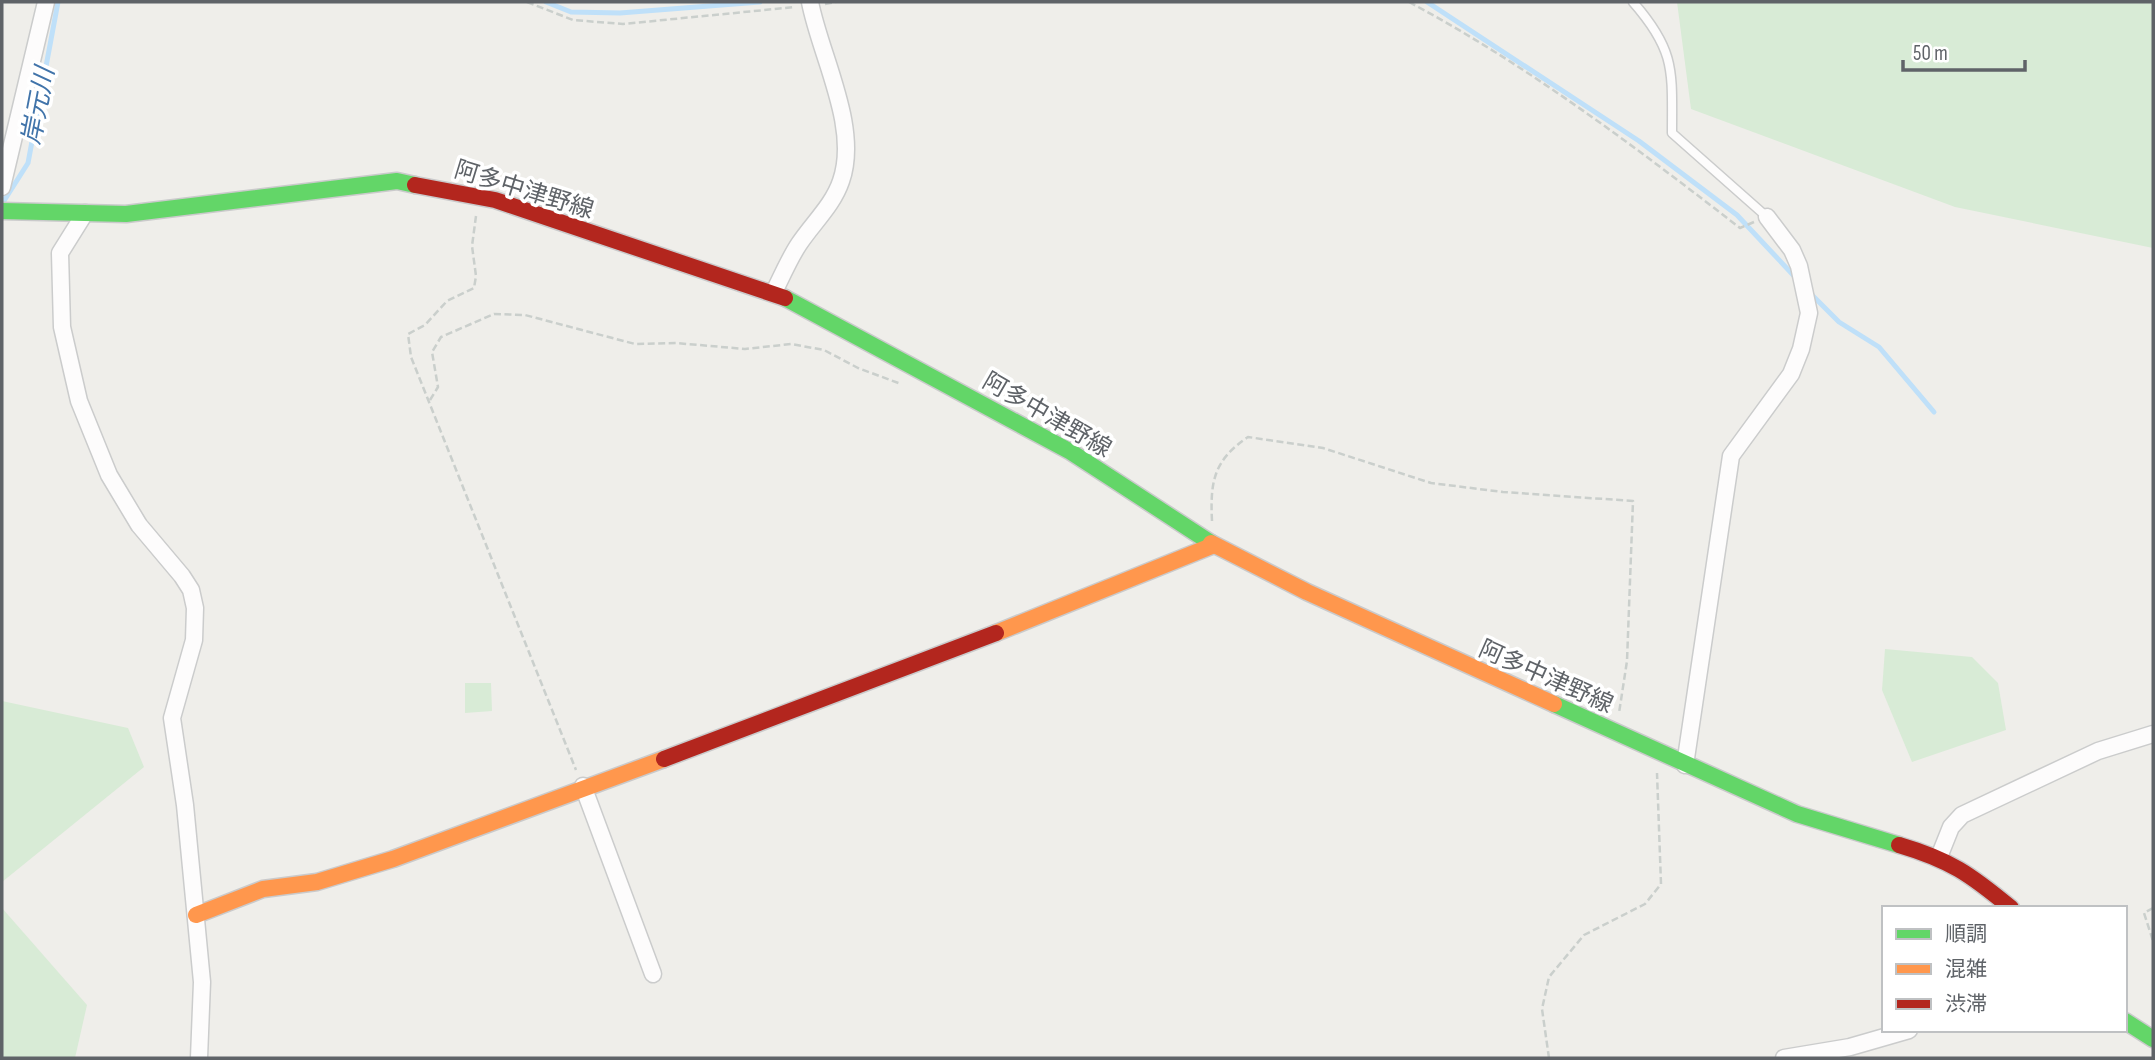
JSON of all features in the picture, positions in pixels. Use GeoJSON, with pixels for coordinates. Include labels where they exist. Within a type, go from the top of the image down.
{"type":"FeatureCollection","features":[{"type":"Feature","properties":{"kind":"street"},"geometry":{"type":"LineString","coordinates":[[2,187],[46,2]]}},
{"type":"Feature","properties":{"kind":"street"},"geometry":{"type":"LineString","coordinates":[[774,292],[798,246],[833,198],[845,168],[845,136],[810,5]]}},
{"type":"Feature","properties":{"kind":"street","name":"阿多中津野線"},"geometry":{"type":"LineString","coordinates":[[2,211],[126,214],[397,181],[479,196],[774,292],[1070,452],[1214,545],[1342,609],[1685,765],[1745,788],[1797,814],[1939,857],[1966,871],[2009,906]]}},
{"type":"Feature","properties":{"kind":"street"},"geometry":{"type":"LineString","coordinates":[[85,213],[60,253],[62,327],[79,401],[109,475],[139,525],[182,576],[191,590],[195,608],[194,640],[172,718],[185,805],[202,982],[199,1058]]}},
{"type":"Feature","properties":{"kind":"street"},"geometry":{"type":"LineString","coordinates":[[1685,765],[1731,456],[1784,387],[1806,333],[1809,313],[1799,266],[1792,250],[1767,217]]}},
{"type":"Feature","properties":{"kind":"street"},"geometry":{"type":"LineString","coordinates":[[196,915],[262,889],[317,882],[393,859],[1038,617],[1214,545]]}},
{"type":"Feature","properties":{"kind":"street"},"geometry":{"type":"LineString","coordinates":[[1939,857],[1951,827],[1962,815],[2098,751],[2153,734]]}},
{"type":"Feature","properties":{"kind":"street"},"geometry":{"type":"LineString","coordinates":[[583,786],[653,974]]}},
{"type":"Feature","properties":{"kind":"street"},"geometry":{"type":"LineString","coordinates":[[2127,1022],[2153,1039]]}},
{"type":"Feature","properties":{"kind":"street"},"geometry":{"type":"LineString","coordinates":[[1784,1058],[1850,1047],[1902,1032]]}},
{"type":"Feature","properties":{"kind":"lane"},"geometry":{"type":"LineString","coordinates":[[1633,2],[1653,24],[1667,50],[1674,94],[1672,133],[1767,217]]}},
{"type":"Feature","properties":{"kind":"path"},"geometry":{"type":"LineString","coordinates":[[527,2],[573,20],[623,24],[810,5]]}},
{"type":"Feature","properties":{"kind":"path"},"geometry":{"type":"LineString","coordinates":[[1409,2],[1535,78],[1621,137],[1740,228],[1767,217]]}},
{"type":"Feature","properties":{"kind":"path"},"geometry":{"type":"LineString","coordinates":[[479,196],[472,246],[476,276],[474,288],[447,301],[425,326],[408,334],[415,370],[583,786]]}},
{"type":"Feature","properties":{"kind":"path"},"geometry":{"type":"LineString","coordinates":[[430,402],[438,387],[432,352],[440,337],[494,314],[525,315],[635,344],[676,343],[745,349],[791,344],[824,349],[859,368],[909,386]]}},
{"type":"Feature","properties":{"kind":"path"},"geometry":{"type":"LineString","coordinates":[[1214,545],[1210,488],[1226,451],[1248,437],[1323,448],[1431,483],[1503,492],[1633,500],[1627,661],[1616,733]]}},
{"type":"Feature","properties":{"kind":"path"},"geometry":{"type":"LineString","coordinates":[[1549,1058],[1542,1009],[1549,977],[1584,935],[1645,904],[1661,884],[1656,780],[1661,754]]}},
{"type":"Feature","properties":{"kind":"path"},"geometry":{"type":"LineString","coordinates":[[2153,908],[2144,913],[2153,941]]}},
{"type":"Feature","properties":{"kind":"green space"},"geometry":{"type":"Polygon","coordinates":[[[1677,2],[2153,2],[2153,248],[1955,207],[1691,109],[1677,2]]]}},
{"type":"Feature","properties":{"kind":"green space"},"geometry":{"type":"Polygon","coordinates":[[[1885,649],[1972,657],[1998,683],[2006,730],[1912,762],[1882,690],[1885,649]]]}},
{"type":"Feature","properties":{"kind":"green space"},"geometry":{"type":"Polygon","coordinates":[[[465,683],[491,683],[492,711],[465,713],[465,683]]]}},
{"type":"Feature","properties":{"kind":"green space"},"geometry":{"type":"Polygon","coordinates":[[[2,701],[128,728],[144,767],[2,882],[2,701]]]}},
{"type":"Feature","properties":{"kind":"green space"},"geometry":{"type":"Polygon","coordinates":[[[2,908],[87,1005],[75,1058],[2,1058],[2,908]]]}},
{"type":"Feature","properties":{"kind":"waterway","name":"岸元川"},"geometry":{"type":"LineString","coordinates":[[2,204],[28,163],[58,2]]}},
{"type":"Feature","properties":{"kind":"waterway"},"geometry":{"type":"LineString","coordinates":[[546,2],[571,12],[620,13],[760,2]]}},
{"type":"Feature","properties":{"kind":"waterway"},"geometry":{"type":"LineString","coordinates":[[1427,2],[1639,141],[1737,215],[1795,277]]}},
{"type":"Feature","properties":{"kind":"waterway"},"geometry":{"type":"LineString","coordinates":[[1809,292],[1839,322],[1879,347],[1934,412]]}},
{"type":"Feature","properties":{"kind":"traffic: fast"},"geometry":{"type":"LineString","coordinates":[[2,211],[126,214],[397,181],[415,185]]}},
{"type":"Feature","properties":{"kind":"traffic: fast"},"geometry":{"type":"LineString","coordinates":[[785,298],[1071,452],[1211,543]]}},
{"type":"Feature","properties":{"kind":"traffic: fast"},"geometry":{"type":"LineString","coordinates":[[1554,704],[1797,814],[1899,845]]}},
{"type":"Feature","properties":{"kind":"traffic: fast"},"geometry":{"type":"LineString","coordinates":[[2127,1022],[2153,1039]]}},
{"type":"Feature","properties":{"kind":"traffic: slow"},"geometry":{"type":"LineString","coordinates":[[1211,543],[1307,592],[1554,704]]}},
{"type":"Feature","properties":{"kind":"traffic: slow"},"geometry":{"type":"LineString","coordinates":[[996,633],[1214,545]]}},
{"type":"Feature","properties":{"kind":"traffic: slow"},"geometry":{"type":"LineString","coordinates":[[196,915],[263,889],[317,882],[393,859],[664,759]]}},
{"type":"Feature","properties":{"kind":"traffic: jam"},"geometry":{"type":"LineString","coordinates":[[415,185],[495,200],[785,298]]}},
{"type":"Feature","properties":{"kind":"traffic: jam"},"geometry":{"type":"LineString","coordinates":[[664,759],[996,633]]}},
{"type":"Feature","properties":{"kind":"traffic: jam"},"geometry":{"type":"LineString","coordinates":[[1899,845],[1959,869],[2008,906]]}}]}
